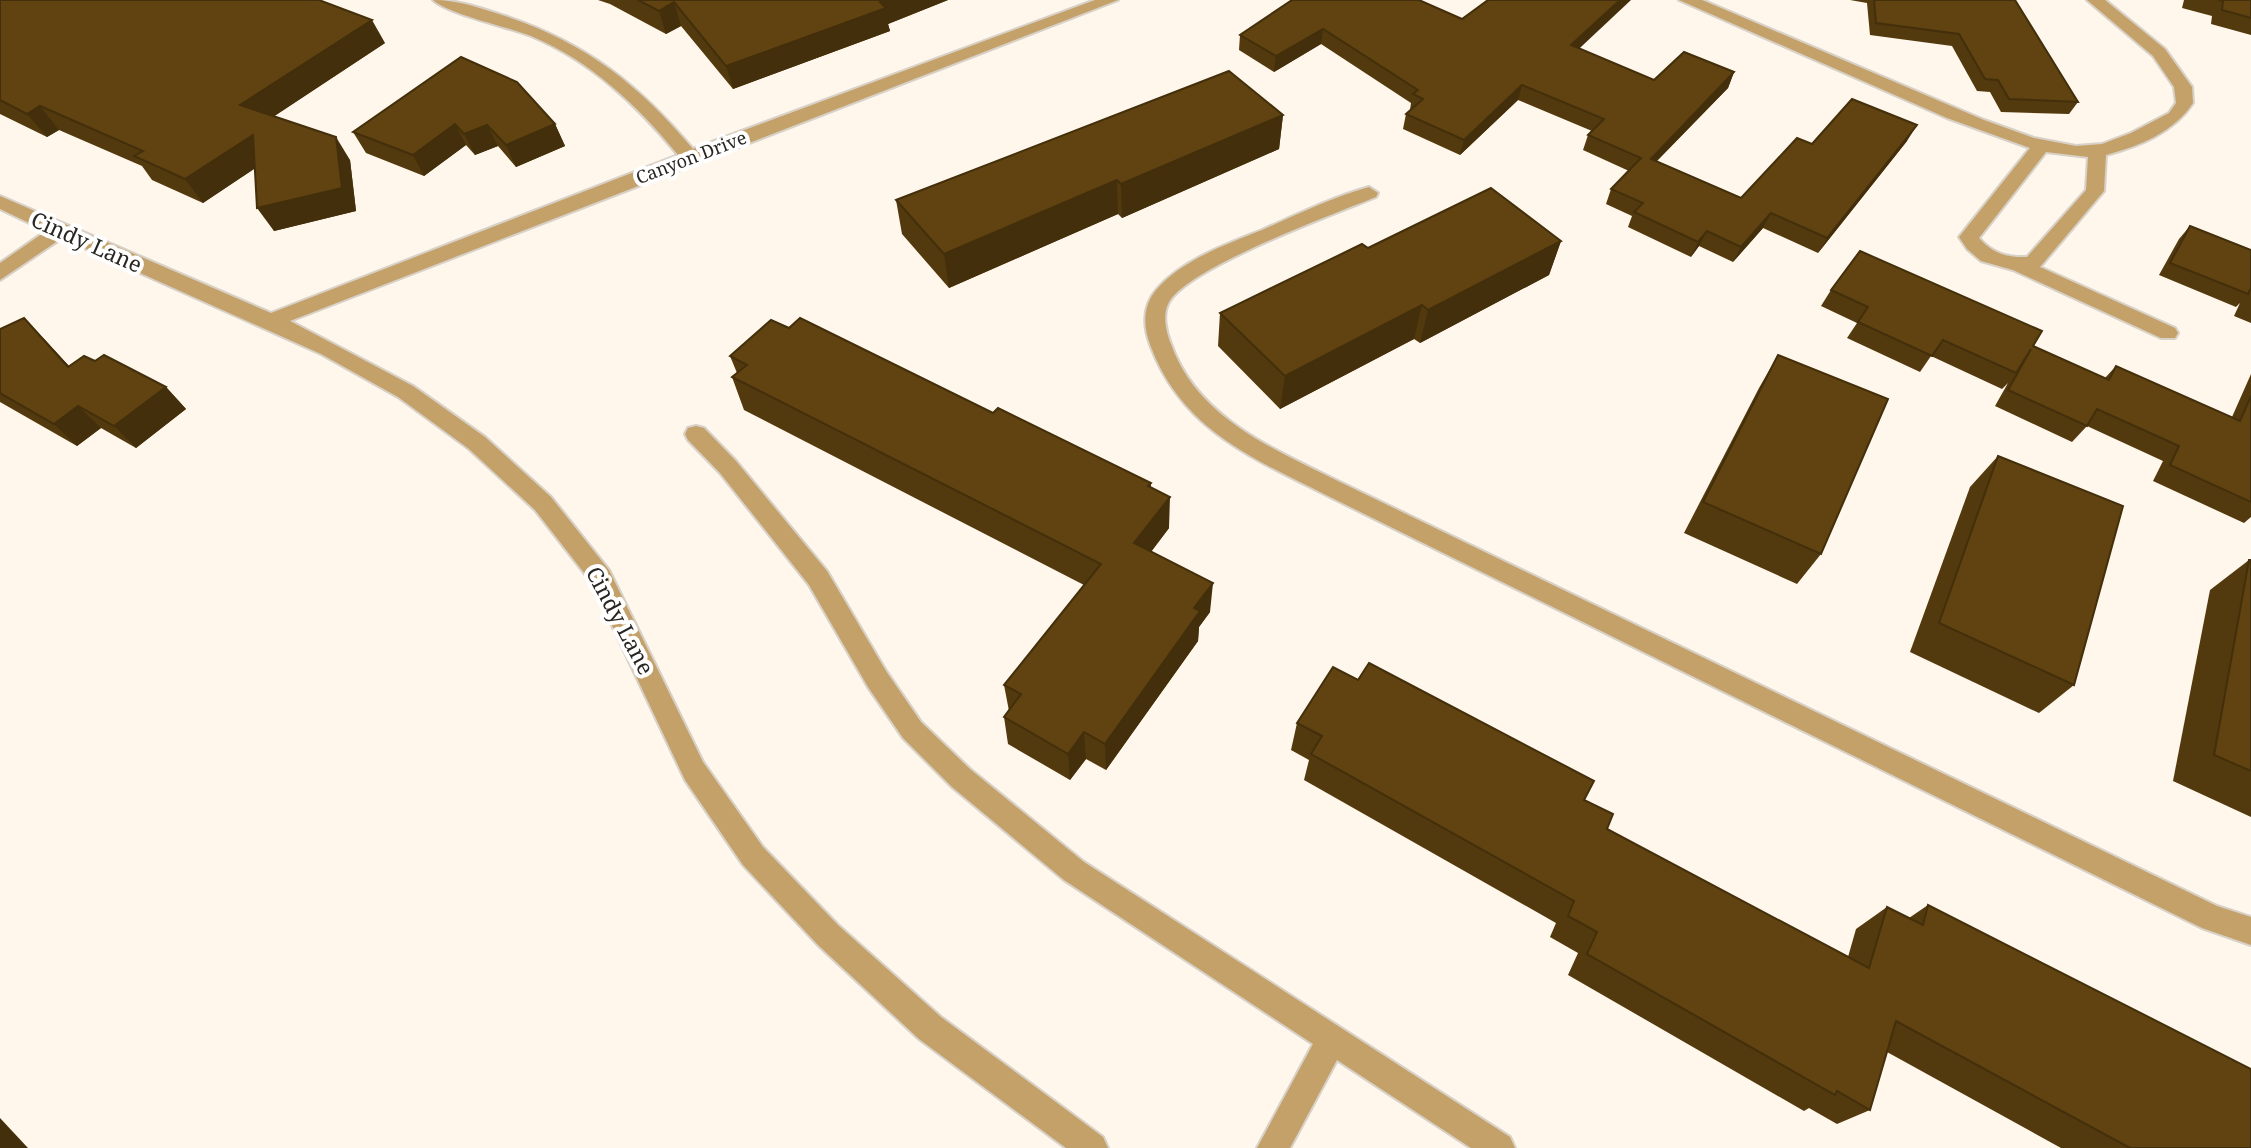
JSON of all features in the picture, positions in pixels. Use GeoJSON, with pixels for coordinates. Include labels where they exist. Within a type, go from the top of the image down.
{"type":"FeatureCollection","features":[{"type":"Feature","properties":{"kind":"street"},"geometry":{"type":"LineString","coordinates":[[441,0],[550,38],[599,66],[656,115],[690,157]]}},
{"type":"Feature","properties":{"kind":"street","name":"Canyon Drive"},"geometry":{"type":"LineString","coordinates":[[273,320],[690,157],[1110,0]]}},
{"type":"Feature","properties":{"kind":"street"},"geometry":{"type":"LineString","coordinates":[[1687,0],[1943,109],[2042,145],[2097,152],[2132,139],[2175,117],[2183,106],[2185,93],[2175,68],[2095,0]]}},
{"type":"Feature","properties":{"kind":"street"},"geometry":{"type":"LineString","coordinates":[[2042,145],[1969,237],[1974,248],[2168,333]]}},
{"type":"Feature","properties":{"kind":"street"},"geometry":{"type":"LineString","coordinates":[[2020,266],[2033,263],[2095,191],[2097,152]]}},
{"type":"Feature","properties":{"kind":"street"},"geometry":{"type":"LineString","coordinates":[[1369,193],[1203,265],[1162,296],[1153,320],[1164,361],[1186,397],[1204,413],[1236,437],[1334,489],[2212,918],[2251,931]]}},
{"type":"Feature","properties":{"kind":"street","name":"Cindy Lane"},"geometry":{"type":"LineString","coordinates":[[0,202],[59,231],[273,320],[338,351],[459,427],[540,501],[582,549],[601,577],[694,771],[753,856],[828,935],[930,1028],[1092,1148]]}},
{"type":"Feature","properties":{"kind":"street"},"geometry":{"type":"LineString","coordinates":[[0,273],[59,231]]}},
{"type":"Feature","properties":{"kind":"street"},"geometry":{"type":"LineString","coordinates":[[696,434],[747,489],[818,578],[877,679],[912,730],[961,778],[1074,871],[1499,1148]]}},
{"type":"Feature","properties":{"kind":"street"},"geometry":{"type":"LineString","coordinates":[[1273,1148],[1332,1039]]}},
{"type":"Feature","properties":{"kind":"building"},"geometry":{"type":"Polygon","coordinates":[[[0,0],[319,0],[372,20],[240,105],[336,137],[342,188],[257,208],[253,135],[185,179],[134,156],[143,151],[40,106],[27,114],[0,100],[0,0]]]}},
{"type":"Feature","properties":{"kind":"building"},"geometry":{"type":"Polygon","coordinates":[[[638,0],[885,0],[880,2],[886,8],[726,66],[674,2],[659,11],[638,0]]]}},
{"type":"Feature","properties":{"kind":"building"},"geometry":{"type":"Polygon","coordinates":[[[1292,0],[1419,0],[1462,19],[1488,0],[1620,0],[1571,45],[1654,80],[1684,52],[1734,72],[1651,159],[1741,198],[1797,138],[1812,144],[1852,99],[1917,125],[1827,238],[1771,213],[1741,247],[1707,231],[1698,242],[1634,212],[1643,203],[1611,189],[1641,158],[1588,135],[1604,119],[1522,85],[1464,140],[1406,114],[1423,99],[1413,94],[1418,90],[1323,29],[1276,56],[1240,35],[1292,0]]]}},
{"type":"Feature","properties":{"kind":"building"},"geometry":{"type":"Polygon","coordinates":[[[1874,0],[2015,0],[2078,102],[2009,99],[1998,80],[1985,79],[1959,34],[1876,23],[1874,0]]]}},
{"type":"Feature","properties":{"kind":"building"},"geometry":{"type":"Polygon","coordinates":[[[2218,0],[2251,0],[2251,18],[2222,10],[2223,1],[2218,0]]]}},
{"type":"Feature","properties":{"kind":"building"},"geometry":{"type":"Polygon","coordinates":[[[461,57],[517,82],[555,124],[506,145],[487,125],[464,134],[455,124],[413,155],[353,132],[461,57]]]}},
{"type":"Feature","properties":{"kind":"building"},"geometry":{"type":"Polygon","coordinates":[[[1229,71],[1283,115],[1121,184],[1117,180],[944,254],[896,200],[1229,71]]]}},
{"type":"Feature","properties":{"kind":"building"},"geometry":{"type":"Polygon","coordinates":[[[1491,188],[1561,241],[1428,310],[1422,305],[1285,376],[1220,313],[1362,244],[1368,248],[1491,188]]]}},
{"type":"Feature","properties":{"kind":"building"},"geometry":{"type":"Polygon","coordinates":[[[2190,226],[2251,250],[2251,288],[2248,294],[2170,263],[2190,226]]]}},
{"type":"Feature","properties":{"kind":"building"},"geometry":{"type":"Polygon","coordinates":[[[1860,251],[2042,331],[2033,346],[2109,380],[2116,366],[2240,421],[2251,396],[2251,502],[2170,465],[2179,446],[2097,409],[2087,426],[2008,390],[2031,349],[2016,373],[1943,340],[1932,356],[1858,322],[1868,307],[1831,290],[1860,251]]]}},
{"type":"Feature","properties":{"kind":"building"},"geometry":{"type":"Polygon","coordinates":[[[24,318],[68,367],[84,356],[95,361],[104,355],[166,387],[114,426],[78,406],[54,424],[0,393],[0,329],[24,318]]]}},
{"type":"Feature","properties":{"kind":"building"},"geometry":{"type":"Polygon","coordinates":[[[800,318],[993,413],[998,408],[1151,483],[1148,486],[1170,497],[1134,543],[1213,583],[1194,608],[1200,611],[1105,744],[1084,732],[1068,754],[1004,717],[1021,694],[1004,685],[1101,564],[732,377],[747,365],[730,356],[771,320],[789,328],[800,318]]]}},
{"type":"Feature","properties":{"kind":"building"},"geometry":{"type":"Polygon","coordinates":[[[1778,355],[1888,399],[1821,554],[1703,502],[1778,355]]]}},
{"type":"Feature","properties":{"kind":"building"},"geometry":{"type":"Polygon","coordinates":[[[1998,456],[2123,506],[2074,685],[1939,623],[1998,456]]]}},
{"type":"Feature","properties":{"kind":"building"},"geometry":{"type":"Polygon","coordinates":[[[2251,560],[2251,771],[2214,755],[2251,560]]]}},
{"type":"Feature","properties":{"kind":"building"},"geometry":{"type":"Polygon","coordinates":[[[1369,663],[1594,781],[1584,800],[1613,814],[1607,829],[1869,968],[1887,907],[1923,925],[1928,905],[2251,1069],[2251,1148],[2130,1148],[1896,1021],[1870,1110],[1837,1091],[1835,1095],[1587,954],[1597,932],[1568,916],[1574,901],[1311,754],[1322,736],[1297,723],[1333,667],[1358,680],[1369,663]]]}}]}
